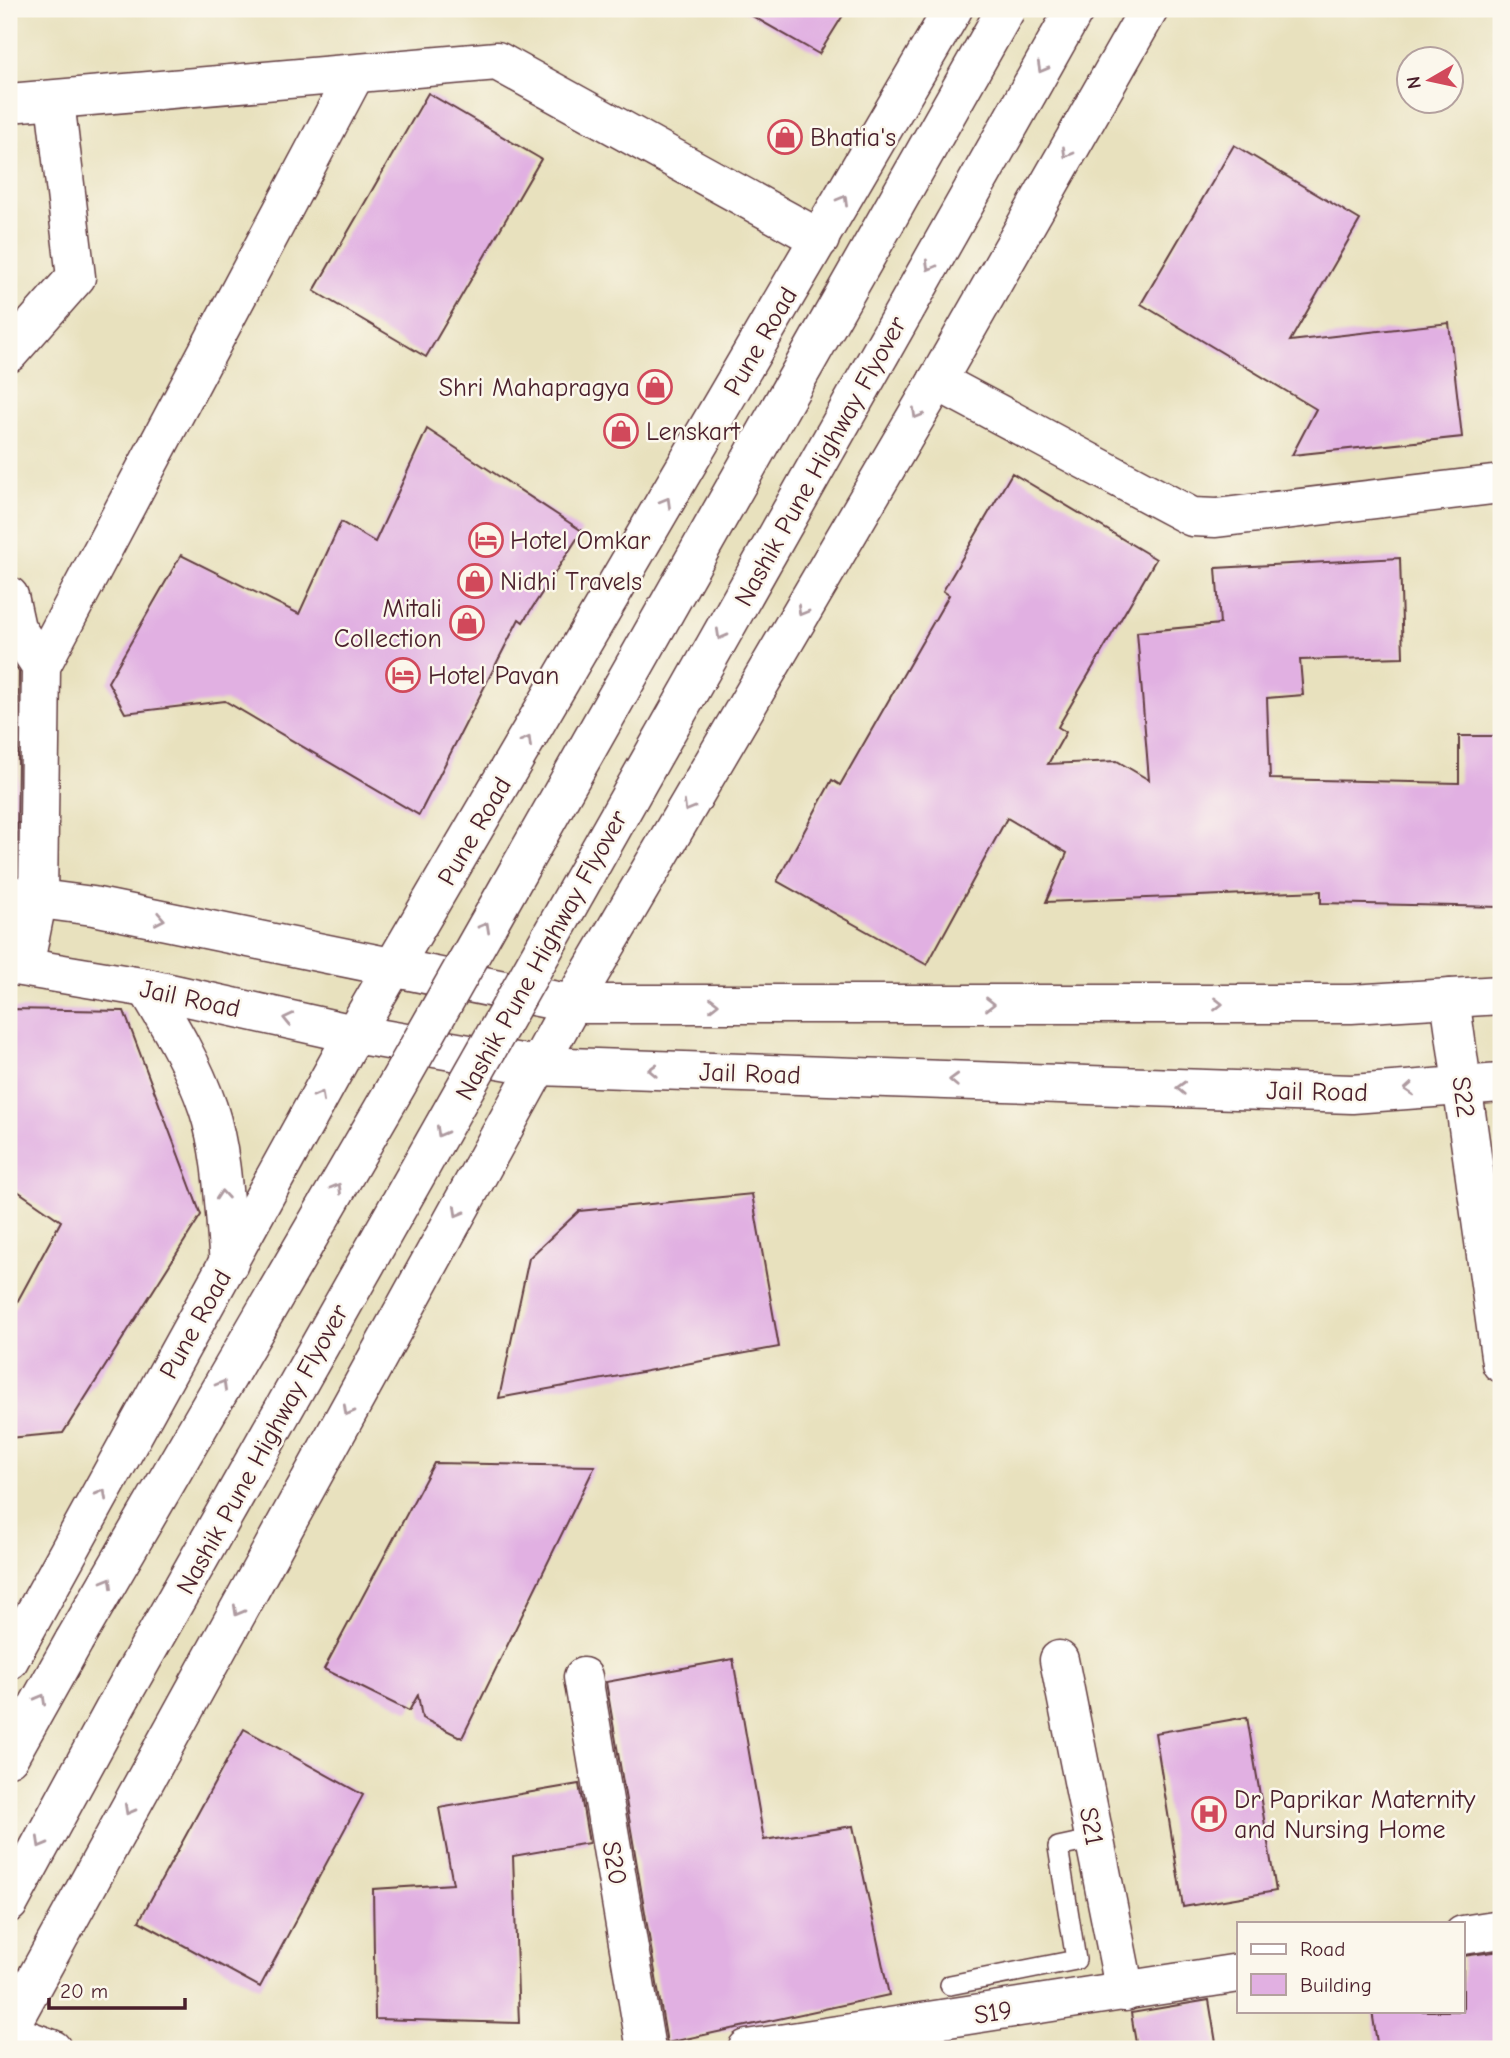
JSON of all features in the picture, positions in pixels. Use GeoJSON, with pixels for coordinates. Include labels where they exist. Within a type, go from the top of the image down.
{"type":"FeatureCollection","features":[{"type":"Feature","properties":{"kind":"main road","name":"Pune Road"},"geometry":{"type":"LineString","coordinates":[[9,1660],[354,1034],[953,9]]}},
{"type":"Feature","properties":{"kind":"main road"},"geometry":{"type":"LineString","coordinates":[[9,1757],[397,1085],[1006,9]]}},
{"type":"Feature","properties":{"kind":"main road","name":"Nashik Pune Highway Flyover"},"geometry":{"type":"LineString","coordinates":[[9,1903],[121,1697],[1075,9]]}},
{"type":"Feature","properties":{"kind":"main road"},"geometry":{"type":"LineString","coordinates":[[52,2049],[9,2030],[572,1004],[937,381],[1149,9]]}},
{"type":"Feature","properties":{"kind":"main road"},"geometry":{"type":"LineString","coordinates":[[9,103],[496,61],[820,239]]}},
{"type":"Feature","properties":{"kind":"main road"},"geometry":{"type":"LineString","coordinates":[[16,966],[41,666],[355,74]]}},
{"type":"Feature","properties":{"kind":"main road"},"geometry":{"type":"LineString","coordinates":[[9,353],[76,277],[55,101]]}},
{"type":"Feature","properties":{"kind":"main road"},"geometry":{"type":"LineString","coordinates":[[937,381],[1192,517],[1216,518],[1501,484]]}},
{"type":"Feature","properties":{"kind":"main road"},"geometry":{"type":"LineString","coordinates":[[9,596],[16,628],[41,666]]}},
{"type":"Feature","properties":{"kind":"main road"},"geometry":{"type":"LineString","coordinates":[[23,896],[93,906],[572,1004],[1351,1004],[1501,995]]}},
{"type":"Feature","properties":{"kind":"main road","name":"Jail Road"},"geometry":{"type":"LineString","coordinates":[[16,966],[147,988],[354,1034],[538,1066],[1352,1094],[1501,1083]]}},
{"type":"Feature","properties":{"kind":"main road"},"geometry":{"type":"LineString","coordinates":[[147,988],[180,1045],[208,1109],[218,1154],[229,1263]]}},
{"type":"Feature","properties":{"kind":"main road","name":"S22"},"geometry":{"type":"LineString","coordinates":[[1450,998],[1501,1363]]}},
{"type":"Feature","properties":{"kind":"main road","name":"S21"},"geometry":{"type":"LineString","coordinates":[[1059,1660],[1125,1992]]}},
{"type":"Feature","properties":{"kind":"main road","name":"S20"},"geometry":{"type":"LineString","coordinates":[[583,1677],[646,2049]]}},
{"type":"Feature","properties":{"kind":"main road"},"geometry":{"type":"LineString","coordinates":[[1464,1935],[1501,1928]]}},
{"type":"Feature","properties":{"kind":"main road","name":"S19"},"geometry":{"type":"LineString","coordinates":[[747,2049],[1237,1973]]}},
{"type":"Feature","properties":{"kind":"lane"},"geometry":{"type":"LineString","coordinates":[[950,1985],[1076,1960],[1058,1847],[1095,1839]]}},
{"type":"Feature","properties":{"kind":"building"},"geometry":{"type":"Polygon","coordinates":[[[740,9],[847,9],[819,54],[740,9]]]}},
{"type":"Feature","properties":{"kind":"building"},"geometry":{"type":"Polygon","coordinates":[[[428,93],[541,159],[426,357],[314,291],[428,93]]]}},
{"type":"Feature","properties":{"kind":"building"},"geometry":{"type":"Polygon","coordinates":[[[1234,145],[1360,220],[1290,341],[1449,323],[1462,437],[1292,455],[1316,409],[1141,304],[1234,145]]]}},
{"type":"Feature","properties":{"kind":"building"},"geometry":{"type":"Polygon","coordinates":[[[427,429],[582,531],[523,622],[519,619],[419,815],[225,701],[125,713],[108,682],[181,555],[299,614],[341,522],[375,542],[427,429]]]}},
{"type":"Feature","properties":{"kind":"building"},"geometry":{"type":"Polygon","coordinates":[[[1012,473],[1156,559],[1058,727],[1066,732],[1048,764],[1117,761],[1149,780],[1137,632],[1220,624],[1216,568],[1400,558],[1403,657],[1300,660],[1303,695],[1267,698],[1270,779],[1459,783],[1459,736],[1501,736],[1501,907],[1321,903],[1321,891],[1046,902],[1067,853],[1007,818],[927,965],[777,881],[832,780],[840,785],[949,595],[943,591],[1012,473]]]}},
{"type":"Feature","properties":{"kind":"building"},"geometry":{"type":"Polygon","coordinates":[[[15,666],[19,672],[17,842],[9,845],[9,667],[15,666]]]}},
{"type":"Feature","properties":{"kind":"building"},"geometry":{"type":"Polygon","coordinates":[[[9,1009],[124,1011],[201,1215],[63,1433],[9,1438],[9,1317],[61,1221],[9,1185],[9,1009]]]}},
{"type":"Feature","properties":{"kind":"building"},"geometry":{"type":"Polygon","coordinates":[[[752,1194],[779,1347],[499,1398],[529,1258],[579,1211],[752,1194]]]}},
{"type":"Feature","properties":{"kind":"building"},"geometry":{"type":"Polygon","coordinates":[[[434,1463],[595,1466],[462,1738],[422,1718],[418,1695],[409,1711],[324,1669],[434,1463]]]}},
{"type":"Feature","properties":{"kind":"building"},"geometry":{"type":"Polygon","coordinates":[[[733,1659],[764,1840],[853,1826],[889,1995],[667,2043],[606,1682],[733,1659]]]}},
{"type":"Feature","properties":{"kind":"building"},"geometry":{"type":"Polygon","coordinates":[[[1247,1717],[1276,1891],[1183,1907],[1155,1733],[1247,1717]]]}},
{"type":"Feature","properties":{"kind":"building"},"geometry":{"type":"Polygon","coordinates":[[[244,1729],[363,1795],[260,1987],[139,1921],[244,1729]]]}},
{"type":"Feature","properties":{"kind":"building"},"geometry":{"type":"Polygon","coordinates":[[[579,1784],[589,1843],[513,1856],[519,2023],[375,2019],[373,1889],[453,1884],[439,1808],[579,1784]]]}},
{"type":"Feature","properties":{"kind":"building"},"geometry":{"type":"Polygon","coordinates":[[[1501,1951],[1501,2049],[1378,2049],[1372,2012],[1464,2012],[1464,1956],[1501,1951]]]}},
{"type":"Feature","properties":{"kind":"building"},"geometry":{"type":"Polygon","coordinates":[[[1209,2000],[1217,2049],[1137,2049],[1131,2013],[1209,2000]]]}},
{"type":"Feature","properties":{"kind":"place","name":"Bhatia's"},"geometry":{"type":"Point","coordinates":[785,137]}},
{"type":"Feature","properties":{"kind":"place","name":"Shri Mahapragya"},"geometry":{"type":"Point","coordinates":[655,387]}},
{"type":"Feature","properties":{"kind":"place","name":"Lenskart"},"geometry":{"type":"Point","coordinates":[621,431]}},
{"type":"Feature","properties":{"kind":"place","name":"Hotel Omkar"},"geometry":{"type":"Point","coordinates":[486,540]}},
{"type":"Feature","properties":{"kind":"place","name":"Nidhi Travels"},"geometry":{"type":"Point","coordinates":[475,581]}},
{"type":"Feature","properties":{"kind":"place","name":"Mitali Collection"},"geometry":{"type":"Point","coordinates":[467,623]}},
{"type":"Feature","properties":{"kind":"place","name":"Hotel Pavan"},"geometry":{"type":"Point","coordinates":[403,675]}},
{"type":"Feature","properties":{"kind":"place","name":"Dr Paprikar Maternity and Nursing Home"},"geometry":{"type":"Point","coordinates":[1209,1814]}}]}
